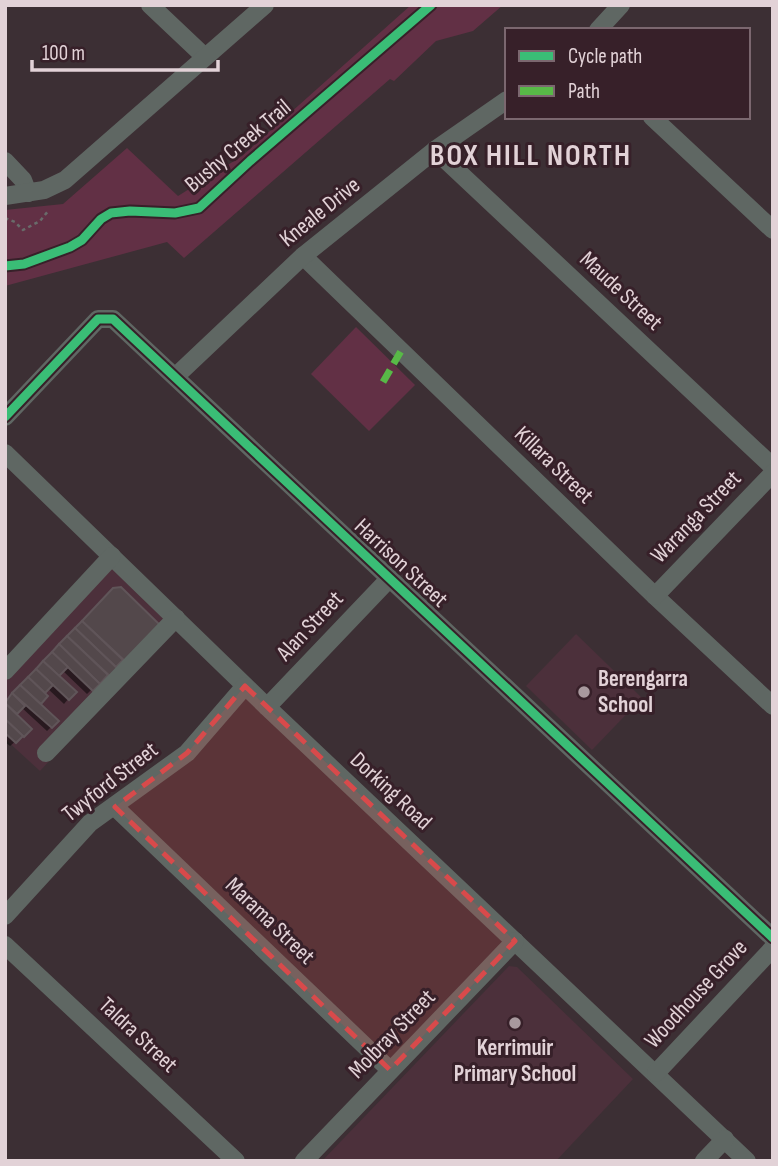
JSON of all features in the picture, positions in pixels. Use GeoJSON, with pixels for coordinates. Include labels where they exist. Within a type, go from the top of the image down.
{"type":"FeatureCollection","features":[{"type":"Feature","properties":{"kind":"street"},"geometry":{"type":"LineString","coordinates":[[150,5],[205,57]]}},
{"type":"Feature","properties":{"kind":"street"},"geometry":{"type":"LineString","coordinates":[[5,196],[36,192],[65,180],[265,5]]}},
{"type":"Feature","properties":{"kind":"street"},"geometry":{"type":"LineString","coordinates":[[600,28],[621,5]]}},
{"type":"Feature","properties":{"kind":"street","name":"Kneale Drive"},"geometry":{"type":"LineString","coordinates":[[176,376],[303,256],[435,150],[505,101]]}},
{"type":"Feature","properties":{"kind":"street"},"geometry":{"type":"LineString","coordinates":[[654,119],[773,230]]}},
{"type":"Feature","properties":{"kind":"street","name":"Maude Street"},"geometry":{"type":"LineString","coordinates":[[435,150],[773,467]]}},
{"type":"Feature","properties":{"kind":"street"},"geometry":{"type":"LineString","coordinates":[[5,161],[28,187],[36,192]]}},
{"type":"Feature","properties":{"kind":"street","name":"Killara Street"},"geometry":{"type":"LineString","coordinates":[[303,256],[654,596],[773,706]]}},
{"type":"Feature","properties":{"kind":"street","name":"Harrison Street"},"geometry":{"type":"LineString","coordinates":[[5,417],[97,319],[113,318],[773,938]]}},
{"type":"Feature","properties":{"kind":"street","name":"Dorking Road"},"geometry":{"type":"LineString","coordinates":[[5,453],[267,707],[747,1161]]}},
{"type":"Feature","properties":{"kind":"street","name":"Waranga Street"},"geometry":{"type":"LineString","coordinates":[[654,596],[773,473]]}},
{"type":"Feature","properties":{"kind":"street"},"geometry":{"type":"LineString","coordinates":[[5,671],[112,556]]}},
{"type":"Feature","properties":{"kind":"street","name":"Alan Street"},"geometry":{"type":"LineString","coordinates":[[267,707],[389,579]]}},
{"type":"Feature","properties":{"kind":"street"},"geometry":{"type":"LineString","coordinates":[[46,753],[176,618]]}},
{"type":"Feature","properties":{"kind":"street","name":"Twyford Street"},"geometry":{"type":"LineString","coordinates":[[5,916],[90,823],[187,753],[246,686]]}},
{"type":"Feature","properties":{"kind":"street","name":"Marama Street"},"geometry":{"type":"LineString","coordinates":[[115,807],[390,1070]]}},
{"type":"Feature","properties":{"kind":"street","name":"Molbray Street"},"geometry":{"type":"LineString","coordinates":[[304,1161],[515,941]]}},
{"type":"Feature","properties":{"kind":"street","name":"Taldra Street"},"geometry":{"type":"LineString","coordinates":[[5,945],[236,1161]]}},
{"type":"Feature","properties":{"kind":"street","name":"Woodhouse Grove"},"geometry":{"type":"LineString","coordinates":[[656,1073],[773,948]]}},
{"type":"Feature","properties":{"kind":"street"},"geometry":{"type":"LineString","coordinates":[[704,1161],[724,1139]]}},
{"type":"Feature","properties":{"kind":"path"},"geometry":{"type":"LineString","coordinates":[[5,218],[15,222],[23,230],[40,221],[49,210],[51,202],[36,192]]}},
{"type":"Feature","properties":{"kind":"path"},"geometry":{"type":"LineString","coordinates":[[49,210],[60,215]]}},
{"type":"Feature","properties":{"kind":"highlighted area"},"geometry":{"type":"Polygon","coordinates":[[[245,686],[515,941],[390,1070],[115,807],[187,753],[245,686]]]}},
{"type":"Feature","properties":{"kind":"shaded area"},"geometry":{"type":"Polygon","coordinates":[[[411,5],[503,5],[473,31],[436,41],[394,81],[390,79],[184,258],[167,242],[5,286],[5,210],[63,204],[127,148],[178,196],[242,156],[411,5]]]}},
{"type":"Feature","properties":{"kind":"shaded area"},"geometry":{"type":"Polygon","coordinates":[[[356,327],[415,385],[369,431],[311,374],[356,327]]]}},
{"type":"Feature","properties":{"kind":"shaded area"},"geometry":{"type":"Polygon","coordinates":[[[113,561],[177,622],[40,771],[5,739],[5,676],[113,561]]]}},
{"type":"Feature","properties":{"kind":"shaded area","name":"Berengarra School"},"geometry":{"type":"Polygon","coordinates":[[[576,634],[642,698],[592,750],[526,686],[576,634]]]}},
{"type":"Feature","properties":{"kind":"shaded area","name":"Kerrimuir Primary School"},"geometry":{"type":"Polygon","coordinates":[[[509,966],[517,967],[633,1079],[556,1161],[322,1161],[509,966]]]}},
{"type":"Feature","properties":{"kind":"building"},"geometry":{"type":"Polygon","coordinates":[[[121,587],[162,627],[127,663],[82,621],[113,588],[121,587]]]}},
{"type":"Feature","properties":{"kind":"building"},"geometry":{"type":"Polygon","coordinates":[[[82,621],[123,660],[116,667],[75,628],[82,621]]]}},
{"type":"Feature","properties":{"kind":"building"},"geometry":{"type":"Polygon","coordinates":[[[75,628],[121,672],[114,680],[67,636],[75,628]]]}},
{"type":"Feature","properties":{"kind":"building"},"geometry":{"type":"Polygon","coordinates":[[[67,636],[108,675],[100,684],[59,644],[67,636]]]}},
{"type":"Feature","properties":{"kind":"building"},"geometry":{"type":"Polygon","coordinates":[[[59,644],[100,684],[93,691],[52,652],[59,644]]]}},
{"type":"Feature","properties":{"kind":"building"},"geometry":{"type":"Polygon","coordinates":[[[52,652],[68,667],[59,676],[43,661],[52,652]]]}},
{"type":"Feature","properties":{"kind":"building"},"geometry":{"type":"Polygon","coordinates":[[[43,661],[77,692],[69,700],[36,669],[43,661]]]}},
{"type":"Feature","properties":{"kind":"building"},"geometry":{"type":"Polygon","coordinates":[[[36,669],[53,685],[45,693],[28,677],[36,669]]]}},
{"type":"Feature","properties":{"kind":"building"},"geometry":{"type":"Polygon","coordinates":[[[28,677],[48,696],[41,704],[20,685],[28,677]]]}},
{"type":"Feature","properties":{"kind":"building"},"geometry":{"type":"Polygon","coordinates":[[[20,685],[59,721],[52,728],[12,693],[20,685]]]}},
{"type":"Feature","properties":{"kind":"building"},"geometry":{"type":"Polygon","coordinates":[[[12,693],[25,706],[17,714],[5,703],[12,693]]]}},
{"type":"Feature","properties":{"kind":"building"},"geometry":{"type":"Polygon","coordinates":[[[5,703],[32,729],[24,737],[5,719],[5,703]]]}},
{"type":"Feature","properties":{"kind":"building"},"geometry":{"type":"Polygon","coordinates":[[[5,719],[23,736],[16,743],[5,733],[5,719]]]}},
{"type":"Feature","properties":{"kind":"marked path"},"geometry":{"type":"LineString","coordinates":[[383,382],[401,351]]}},
{"type":"Feature","properties":{"kind":"cycle path","name":"Bushy Creek Trail"},"geometry":{"type":"LineString","coordinates":[[5,266],[24,264],[70,247],[82,240],[101,219],[111,213],[175,213],[199,208],[431,5]]}},
{"type":"Feature","properties":{"kind":"cycle path"},"geometry":{"type":"LineString","coordinates":[[5,417],[98,319],[113,319],[773,938]]}},
{"type":"Feature","properties":{"kind":"place","name":"Berengarra School"},"geometry":{"type":"Point","coordinates":[584,692]}},
{"type":"Feature","properties":{"kind":"place","name":"Kerrimuir Primary School"},"geometry":{"type":"Point","coordinates":[515,1023]}},
{"type":"Feature","properties":{"kind":"district","name":"BOX HILL NORTH"},"geometry":{"type":"Point","coordinates":[531,156]}}]}
